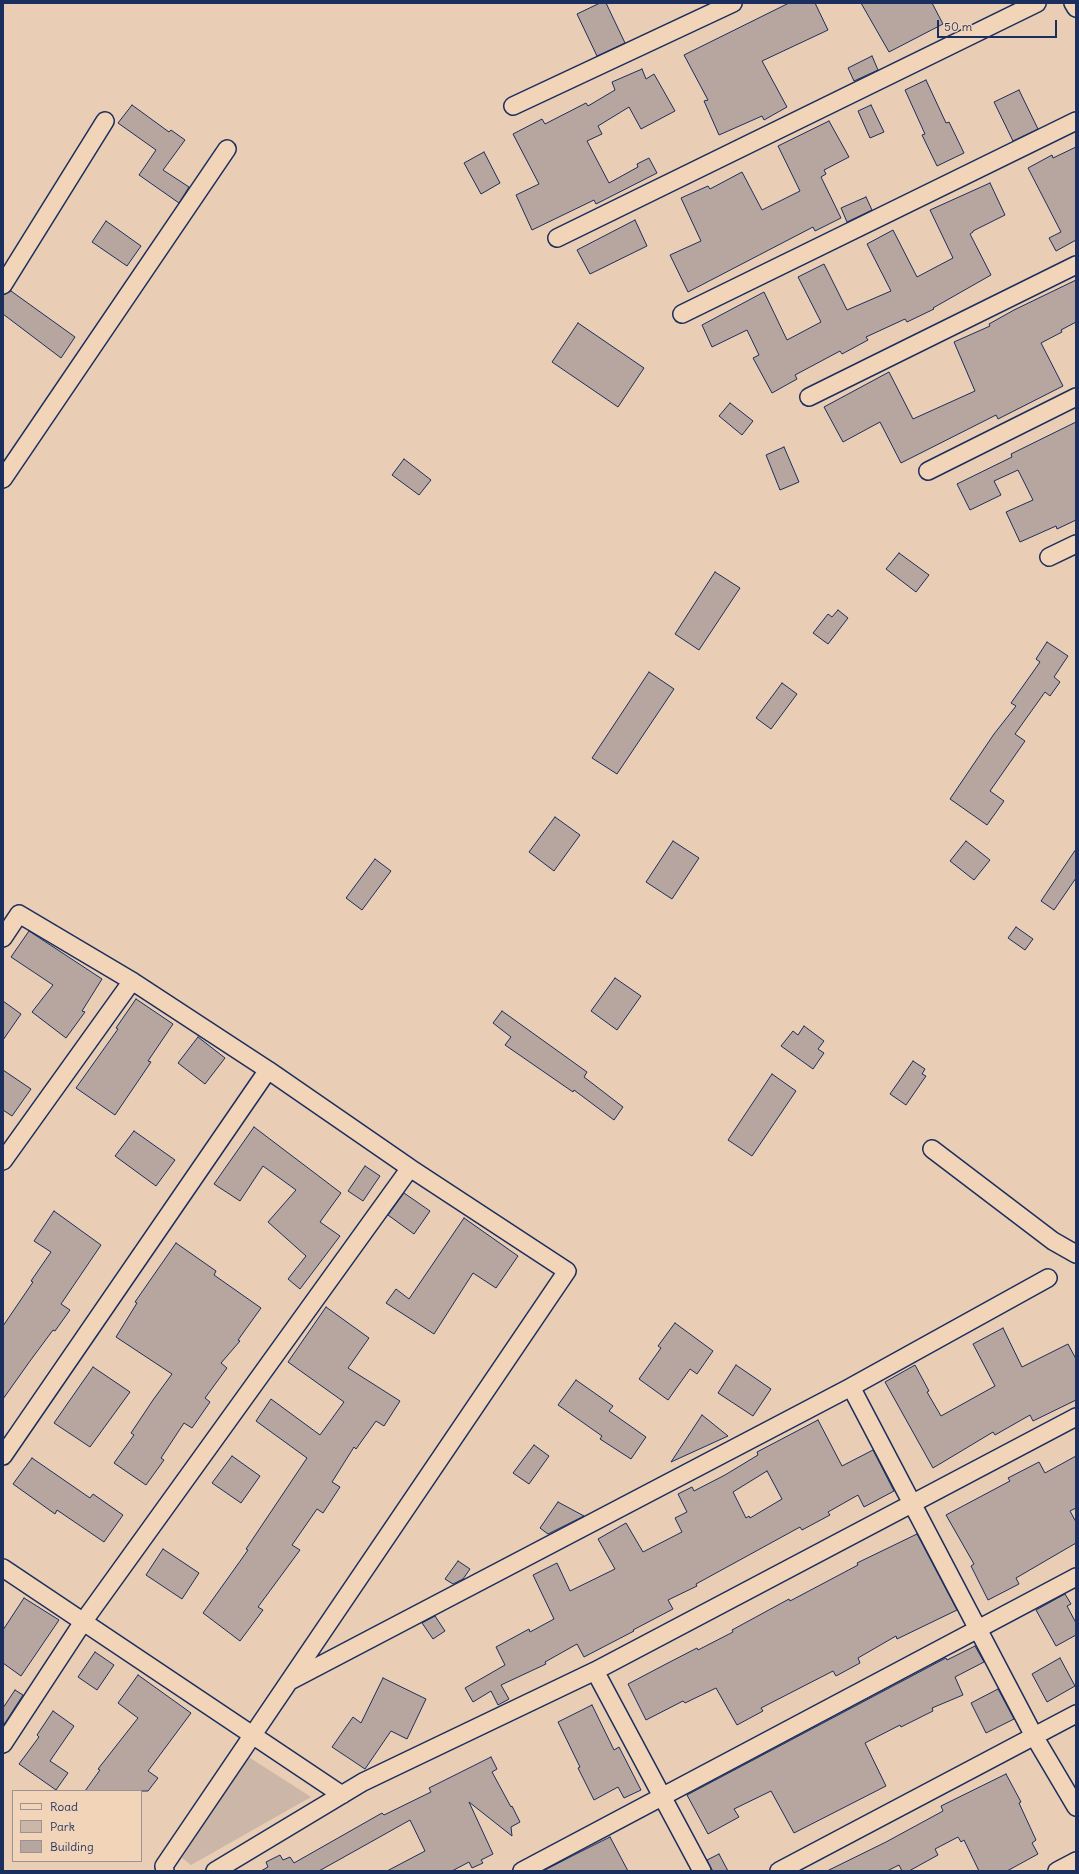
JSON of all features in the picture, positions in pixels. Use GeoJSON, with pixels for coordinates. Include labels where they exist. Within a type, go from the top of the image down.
{"type":"FeatureCollection","features":[{"type":"Feature","properties":{"kind":"street"},"geometry":{"type":"LineString","coordinates":[[513,106],[733,3]]}},
{"type":"Feature","properties":{"kind":"street"},"geometry":{"type":"LineString","coordinates":[[558,238],[1037,3]]}},
{"type":"Feature","properties":{"kind":"street"},"geometry":{"type":"LineString","coordinates":[[1073,3],[1076,8]]}},
{"type":"Feature","properties":{"kind":"street"},"geometry":{"type":"LineString","coordinates":[[3,285],[105,121]]}},
{"type":"Feature","properties":{"kind":"street"},"geometry":{"type":"LineString","coordinates":[[682,314],[1076,121]]}},
{"type":"Feature","properties":{"kind":"street"},"geometry":{"type":"LineString","coordinates":[[3,479],[227,149]]}},
{"type":"Feature","properties":{"kind":"street"},"geometry":{"type":"LineString","coordinates":[[809,397],[1076,265]]}},
{"type":"Feature","properties":{"kind":"street"},"geometry":{"type":"LineString","coordinates":[[928,471],[1076,397]]}},
{"type":"Feature","properties":{"kind":"street"},"geometry":{"type":"LineString","coordinates":[[1049,557],[1076,544]]}},
{"type":"Feature","properties":{"kind":"street"},"geometry":{"type":"LineString","coordinates":[[3,938],[19,914],[132,980],[268,1070],[410,1168],[567,1271],[164,1866],[165,1871]]}},
{"type":"Feature","properties":{"kind":"street"},"geometry":{"type":"LineString","coordinates":[[3,1161],[132,980]]}},
{"type":"Feature","properties":{"kind":"street"},"geometry":{"type":"LineString","coordinates":[[3,1456],[268,1070]]}},
{"type":"Feature","properties":{"kind":"street"},"geometry":{"type":"LineString","coordinates":[[932,1149],[1052,1241],[1076,1254]]}},
{"type":"Feature","properties":{"kind":"street"},"geometry":{"type":"LineString","coordinates":[[3,1744],[83,1622],[410,1168]]}},
{"type":"Feature","properties":{"kind":"street"},"geometry":{"type":"LineString","coordinates":[[288,1682],[850,1387],[1048,1278]]}},
{"type":"Feature","properties":{"kind":"street"},"geometry":{"type":"LineString","coordinates":[[850,1387],[1034,1736],[1076,1807]]}},
{"type":"Feature","properties":{"kind":"street"},"geometry":{"type":"LineString","coordinates":[[215,1871],[364,1782],[594,1671],[1076,1417]]}},
{"type":"Feature","properties":{"kind":"street"},"geometry":{"type":"LineString","coordinates":[[3,1568],[342,1795]]}},
{"type":"Feature","properties":{"kind":"street"},"geometry":{"type":"LineString","coordinates":[[522,1871],[977,1628],[1076,1577]]}},
{"type":"Feature","properties":{"kind":"street"},"geometry":{"type":"LineString","coordinates":[[594,1671],[663,1796],[702,1871]]}},
{"type":"Feature","properties":{"kind":"street"},"geometry":{"type":"LineString","coordinates":[[778,1871],[1076,1714]]}},
{"type":"Feature","properties":{"kind":"street"},"geometry":{"type":"LineString","coordinates":[[1057,1871],[1076,1861]]}},
{"type":"Feature","properties":{"kind":"green space"},"geometry":{"type":"Polygon","coordinates":[[[247,1756],[311,1797],[191,1865],[182,1858],[247,1756]]]}},
{"type":"Feature","properties":{"kind":"building"},"geometry":{"type":"Polygon","coordinates":[[[600,3],[606,3],[625,43],[597,56],[577,14],[600,3]]]}},
{"type":"Feature","properties":{"kind":"building"},"geometry":{"type":"Polygon","coordinates":[[[789,3],[815,3],[828,30],[762,61],[787,107],[764,120],[762,116],[719,135],[704,101],[708,100],[684,55],[789,3]]]}},
{"type":"Feature","properties":{"kind":"building"},"geometry":{"type":"Polygon","coordinates":[[[861,3],[932,3],[943,24],[889,52],[861,3]]]}},
{"type":"Feature","properties":{"kind":"building"},"geometry":{"type":"Polygon","coordinates":[[[872,56],[878,70],[854,81],[848,68],[872,56]]]}},
{"type":"Feature","properties":{"kind":"building"},"geometry":{"type":"Polygon","coordinates":[[[642,69],[646,79],[654,74],[675,111],[641,129],[629,107],[598,126],[602,134],[587,141],[609,183],[638,167],[637,164],[649,158],[657,173],[596,204],[594,200],[532,230],[516,195],[539,184],[513,134],[542,119],[545,124],[586,103],[588,106],[615,90],[612,82],[642,69]]]}},
{"type":"Feature","properties":{"kind":"building"},"geometry":{"type":"Polygon","coordinates":[[[926,80],[946,123],[949,122],[964,153],[937,166],[922,135],[925,134],[905,90],[926,80]]]}},
{"type":"Feature","properties":{"kind":"building"},"geometry":{"type":"Polygon","coordinates":[[[1019,90],[1038,129],[1013,141],[994,102],[1019,90]]]}},
{"type":"Feature","properties":{"kind":"building"},"geometry":{"type":"Polygon","coordinates":[[[132,105],[169,132],[171,130],[185,140],[163,170],[189,187],[179,203],[139,175],[156,150],[118,123],[132,105]]]}},
{"type":"Feature","properties":{"kind":"building"},"geometry":{"type":"Polygon","coordinates":[[[871,105],[884,132],[870,138],[858,111],[871,105]]]}},
{"type":"Feature","properties":{"kind":"building"},"geometry":{"type":"Polygon","coordinates":[[[829,121],[849,157],[824,170],[826,174],[821,177],[841,218],[815,231],[813,227],[688,292],[670,255],[701,241],[681,198],[708,186],[710,189],[742,172],[762,210],[800,191],[778,146],[829,121]]]}},
{"type":"Feature","properties":{"kind":"building"},"geometry":{"type":"Polygon","coordinates":[[[1076,147],[1076,240],[1056,251],[1049,238],[1061,232],[1028,168],[1052,155],[1053,158],[1076,147]]]}},
{"type":"Feature","properties":{"kind":"building"},"geometry":{"type":"Polygon","coordinates":[[[484,152],[500,183],[481,194],[464,163],[484,152]]]}},
{"type":"Feature","properties":{"kind":"building"},"geometry":{"type":"Polygon","coordinates":[[[990,183],[1005,215],[973,231],[970,234],[991,275],[933,308],[934,309],[907,322],[905,319],[866,337],[868,340],[842,354],[840,351],[795,375],[797,379],[772,393],[753,358],[759,355],[747,330],[712,347],[702,325],[764,292],[787,340],[821,322],[798,277],[824,264],[847,310],[891,291],[867,244],[893,230],[917,277],[953,258],[930,210],[990,183]]]}},
{"type":"Feature","properties":{"kind":"building"},"geometry":{"type":"Polygon","coordinates":[[[866,197],[872,210],[847,222],[841,208],[866,197]]]}},
{"type":"Feature","properties":{"kind":"building"},"geometry":{"type":"Polygon","coordinates":[[[635,220],[647,246],[590,274],[577,250],[635,220]]]}},
{"type":"Feature","properties":{"kind":"building"},"geometry":{"type":"Polygon","coordinates":[[[106,221],[141,246],[127,266],[92,242],[106,221]]]}},
{"type":"Feature","properties":{"kind":"building"},"geometry":{"type":"Polygon","coordinates":[[[1076,280],[1076,322],[1061,330],[1062,332],[1041,343],[1063,386],[998,419],[996,415],[901,463],[880,422],[843,442],[824,407],[889,372],[913,419],[975,391],[954,342],[990,326],[989,324],[1014,310],[1076,280]]]}},
{"type":"Feature","properties":{"kind":"building"},"geometry":{"type":"Polygon","coordinates":[[[11,291],[75,337],[61,358],[3,314],[3,295],[11,291]]]}},
{"type":"Feature","properties":{"kind":"building"},"geometry":{"type":"Polygon","coordinates":[[[578,323],[644,368],[618,407],[552,362],[578,323]]]}},
{"type":"Feature","properties":{"kind":"building"},"geometry":{"type":"Polygon","coordinates":[[[730,403],[753,421],[742,435],[719,416],[730,403]]]}},
{"type":"Feature","properties":{"kind":"building"},"geometry":{"type":"Polygon","coordinates":[[[1076,422],[1076,520],[1057,529],[1056,526],[1020,542],[1006,512],[1033,500],[1018,470],[994,481],[1001,495],[970,510],[957,484],[1012,457],[1011,454],[1076,422]]]}},
{"type":"Feature","properties":{"kind":"building"},"geometry":{"type":"Polygon","coordinates":[[[784,447],[799,482],[780,490],[766,455],[784,447]]]}},
{"type":"Feature","properties":{"kind":"building"},"geometry":{"type":"Polygon","coordinates":[[[404,459],[431,480],[419,495],[392,475],[404,459]]]}},
{"type":"Feature","properties":{"kind":"building"},"geometry":{"type":"Polygon","coordinates":[[[899,553],[929,575],[916,592],[886,569],[899,553]]]}},
{"type":"Feature","properties":{"kind":"building"},"geometry":{"type":"Polygon","coordinates":[[[715,572],[740,588],[699,650],[675,634],[715,572]]]}},
{"type":"Feature","properties":{"kind":"building"},"geometry":{"type":"Polygon","coordinates":[[[838,610],[848,618],[828,644],[813,633],[828,614],[832,617],[838,610]]]}},
{"type":"Feature","properties":{"kind":"building"},"geometry":{"type":"Polygon","coordinates":[[[1047,642],[1068,656],[1054,677],[1060,682],[1050,696],[1045,692],[1015,734],[1025,741],[990,791],[1004,801],[987,825],[950,799],[994,734],[1016,706],[1011,703],[1040,662],[1036,659],[1047,642]]]}},
{"type":"Feature","properties":{"kind":"building"},"geometry":{"type":"Polygon","coordinates":[[[649,672],[674,689],[617,774],[592,758],[649,672]]]}},
{"type":"Feature","properties":{"kind":"building"},"geometry":{"type":"Polygon","coordinates":[[[782,683],[797,694],[771,729],[756,718],[782,683]]]}},
{"type":"Feature","properties":{"kind":"building"},"geometry":{"type":"Polygon","coordinates":[[[555,817],[580,835],[554,871],[529,852],[555,817]]]}},
{"type":"Feature","properties":{"kind":"building"},"geometry":{"type":"Polygon","coordinates":[[[673,841],[699,858],[672,899],[646,882],[673,841]]]}},
{"type":"Feature","properties":{"kind":"building"},"geometry":{"type":"Polygon","coordinates":[[[966,841],[990,860],[974,880],[950,861],[966,841]]]}},
{"type":"Feature","properties":{"kind":"building"},"geometry":{"type":"Polygon","coordinates":[[[1076,849],[1076,878],[1054,910],[1041,901],[1076,849]]]}},
{"type":"Feature","properties":{"kind":"building"},"geometry":{"type":"Polygon","coordinates":[[[375,859],[391,871],[362,910],[346,898],[375,859]]]}},
{"type":"Feature","properties":{"kind":"building"},"geometry":{"type":"Polygon","coordinates":[[[1016,927],[1033,939],[1025,950],[1008,938],[1016,927]]]}},
{"type":"Feature","properties":{"kind":"building"},"geometry":{"type":"Polygon","coordinates":[[[29,931],[102,979],[82,1011],[85,1012],[66,1038],[32,1012],[53,985],[11,957],[29,931]]]}},
{"type":"Feature","properties":{"kind":"building"},"geometry":{"type":"Polygon","coordinates":[[[615,978],[641,996],[617,1030],[591,1011],[615,978]]]}},
{"type":"Feature","properties":{"kind":"building"},"geometry":{"type":"Polygon","coordinates":[[[136,999],[173,1024],[148,1061],[151,1062],[115,1115],[76,1088],[118,1029],[116,1028],[136,999]]]}},
{"type":"Feature","properties":{"kind":"building"},"geometry":{"type":"Polygon","coordinates":[[[3,1001],[21,1014],[3,1040],[3,1001]]]}},
{"type":"Feature","properties":{"kind":"building"},"geometry":{"type":"Polygon","coordinates":[[[502,1011],[587,1072],[584,1077],[623,1107],[614,1120],[574,1090],[573,1092],[505,1045],[511,1037],[493,1023],[502,1011]]]}},
{"type":"Feature","properties":{"kind":"building"},"geometry":{"type":"Polygon","coordinates":[[[804,1026],[824,1041],[818,1049],[824,1053],[813,1069],[781,1046],[793,1031],[798,1035],[804,1026]]]}},
{"type":"Feature","properties":{"kind":"building"},"geometry":{"type":"Polygon","coordinates":[[[198,1037],[225,1058],[205,1084],[178,1063],[198,1037]]]}},
{"type":"Feature","properties":{"kind":"building"},"geometry":{"type":"Polygon","coordinates":[[[913,1061],[925,1069],[922,1074],[926,1076],[906,1105],[890,1094],[913,1061]]]}},
{"type":"Feature","properties":{"kind":"building"},"geometry":{"type":"Polygon","coordinates":[[[3,1070],[31,1089],[12,1116],[3,1110],[3,1070]]]}},
{"type":"Feature","properties":{"kind":"building"},"geometry":{"type":"Polygon","coordinates":[[[772,1074],[796,1091],[752,1156],[728,1140],[772,1074]]]}},
{"type":"Feature","properties":{"kind":"building"},"geometry":{"type":"Polygon","coordinates":[[[254,1127],[341,1193],[320,1222],[340,1236],[300,1289],[288,1279],[306,1256],[268,1222],[296,1190],[263,1166],[240,1201],[214,1184],[254,1127]]]}},
{"type":"Feature","properties":{"kind":"building"},"geometry":{"type":"Polygon","coordinates":[[[134,1131],[175,1160],[156,1186],[115,1156],[134,1131]]]}},
{"type":"Feature","properties":{"kind":"building"},"geometry":{"type":"Polygon","coordinates":[[[365,1166],[380,1176],[363,1201],[348,1191],[365,1166]]]}},
{"type":"Feature","properties":{"kind":"building"},"geometry":{"type":"Polygon","coordinates":[[[404,1193],[430,1211],[414,1234],[388,1215],[404,1193]]]}},
{"type":"Feature","properties":{"kind":"building"},"geometry":{"type":"Polygon","coordinates":[[[54,1211],[101,1245],[61,1304],[70,1310],[55,1331],[53,1330],[3,1399],[3,1326],[33,1282],[31,1281],[51,1252],[34,1241],[54,1211]]]}},
{"type":"Feature","properties":{"kind":"building"},"geometry":{"type":"Polygon","coordinates":[[[464,1218],[518,1256],[496,1288],[473,1273],[434,1334],[386,1303],[396,1289],[409,1299],[464,1218]]]}},
{"type":"Feature","properties":{"kind":"building"},"geometry":{"type":"Polygon","coordinates":[[[176,1243],[216,1271],[214,1275],[261,1308],[238,1340],[240,1341],[221,1363],[227,1368],[205,1398],[210,1402],[192,1428],[184,1423],[161,1458],[164,1460],[146,1485],[114,1463],[134,1435],[131,1433],[172,1374],[116,1337],[137,1303],[135,1302],[176,1243]]]}},
{"type":"Feature","properties":{"kind":"building"},"geometry":{"type":"Polygon","coordinates":[[[326,1307],[369,1338],[348,1368],[400,1401],[384,1426],[376,1421],[356,1449],[354,1447],[332,1482],[340,1487],[323,1513],[317,1509],[292,1545],[300,1550],[258,1607],[263,1610],[240,1641],[203,1613],[248,1550],[246,1549],[307,1458],[256,1421],[271,1399],[320,1435],[344,1402],[288,1362],[326,1307]]]}},
{"type":"Feature","properties":{"kind":"building"},"geometry":{"type":"Polygon","coordinates":[[[675,1323],[713,1351],[697,1374],[690,1369],[668,1400],[639,1379],[661,1348],[658,1346],[675,1323]]]}},
{"type":"Feature","properties":{"kind":"building"},"geometry":{"type":"Polygon","coordinates":[[[1003,1328],[1022,1367],[1068,1344],[1076,1359],[1076,1400],[1033,1421],[1030,1415],[995,1435],[993,1432],[933,1468],[885,1382],[915,1365],[929,1391],[927,1392],[941,1416],[995,1386],[973,1344],[1003,1328]]]}},
{"type":"Feature","properties":{"kind":"building"},"geometry":{"type":"Polygon","coordinates":[[[736,1365],[771,1389],[753,1416],[718,1393],[736,1365]]]}},
{"type":"Feature","properties":{"kind":"building"},"geometry":{"type":"Polygon","coordinates":[[[93,1367],[130,1392],[90,1447],[54,1423],[93,1367]]]}},
{"type":"Feature","properties":{"kind":"building"},"geometry":{"type":"Polygon","coordinates":[[[576,1380],[613,1406],[609,1411],[646,1437],[631,1459],[600,1439],[602,1436],[558,1405],[576,1380]]]}},
{"type":"Feature","properties":{"kind":"building"},"geometry":{"type":"Polygon","coordinates":[[[702,1415],[728,1436],[671,1462],[702,1415]]]}},
{"type":"Feature","properties":{"kind":"building"},"geometry":{"type":"Polygon","coordinates":[[[818,1420],[842,1466],[873,1450],[894,1491],[864,1507],[858,1495],[828,1512],[830,1515],[802,1530],[800,1527],[696,1584],[697,1586],[668,1600],[673,1609],[633,1630],[634,1631],[584,1657],[577,1644],[545,1662],[546,1664],[501,1685],[509,1699],[498,1705],[491,1691],[473,1702],[465,1688],[505,1665],[496,1647],[529,1629],[530,1632],[554,1619],[533,1575],[557,1563],[570,1591],[615,1569],[598,1539],[626,1523],[643,1552],[682,1532],[675,1518],[687,1512],[678,1494],[692,1487],[694,1491],[725,1475],[758,1455],[757,1452],[818,1420]],[[767,1471],[733,1492],[746,1518],[749,1516],[750,1518],[782,1499],[767,1471]]]}},
{"type":"Feature","properties":{"kind":"building"},"geometry":{"type":"Polygon","coordinates":[[[534,1445],[549,1456],[529,1484],[513,1473],[534,1445]]]}},
{"type":"Feature","properties":{"kind":"building"},"geometry":{"type":"Polygon","coordinates":[[[232,1456],[260,1476],[241,1503],[212,1483],[232,1456]]]}},
{"type":"Feature","properties":{"kind":"building"},"geometry":{"type":"Polygon","coordinates":[[[1076,1456],[1076,1508],[1070,1511],[1076,1522],[1076,1543],[1016,1578],[1019,1584],[988,1600],[971,1566],[974,1564],[946,1515],[1010,1481],[1008,1478],[1039,1462],[1045,1473],[1076,1456]]]}},
{"type":"Feature","properties":{"kind":"building"},"geometry":{"type":"Polygon","coordinates":[[[32,1458],[90,1498],[93,1494],[123,1515],[104,1542],[57,1510],[55,1514],[13,1484],[32,1458]]]}},
{"type":"Feature","properties":{"kind":"building"},"geometry":{"type":"Polygon","coordinates":[[[558,1502],[584,1516],[548,1534],[540,1528],[558,1502]]]}},
{"type":"Feature","properties":{"kind":"building"},"geometry":{"type":"Polygon","coordinates":[[[917,1534],[957,1610],[897,1639],[896,1636],[858,1658],[860,1663],[836,1676],[833,1671],[761,1708],[763,1711],[737,1725],[716,1688],[685,1703],[683,1701],[646,1720],[628,1684],[697,1648],[698,1650],[733,1632],[732,1630],[789,1599],[790,1601],[858,1565],[857,1563],[917,1534]]]}},
{"type":"Feature","properties":{"kind":"building"},"geometry":{"type":"Polygon","coordinates":[[[163,1549],[199,1573],[182,1599],[146,1575],[163,1549]]]}},
{"type":"Feature","properties":{"kind":"building"},"geometry":{"type":"Polygon","coordinates":[[[458,1561],[470,1569],[463,1579],[453,1584],[445,1579],[458,1561]]]}},
{"type":"Feature","properties":{"kind":"building"},"geometry":{"type":"Polygon","coordinates":[[[1065,1594],[1071,1604],[1067,1606],[1076,1623],[1076,1635],[1056,1646],[1036,1610],[1065,1594]]]}},
{"type":"Feature","properties":{"kind":"building"},"geometry":{"type":"Polygon","coordinates":[[[24,1598],[59,1620],[21,1676],[3,1663],[3,1630],[24,1598]]]}},
{"type":"Feature","properties":{"kind":"building"},"geometry":{"type":"Polygon","coordinates":[[[435,1616],[445,1631],[433,1639],[422,1623],[435,1616]]]}},
{"type":"Feature","properties":{"kind":"building"},"geometry":{"type":"Polygon","coordinates":[[[975,1646],[984,1662],[955,1677],[963,1695],[932,1708],[933,1711],[901,1727],[900,1725],[865,1743],[886,1786],[794,1833],[771,1791],[734,1809],[739,1817],[708,1834],[687,1795],[944,1659],[946,1658],[947,1660],[975,1646]]]}},
{"type":"Feature","properties":{"kind":"building"},"geometry":{"type":"Polygon","coordinates":[[[95,1652],[114,1665],[97,1690],[78,1677],[95,1652]]]}},
{"type":"Feature","properties":{"kind":"building"},"geometry":{"type":"Polygon","coordinates":[[[1060,1658],[1075,1686],[1047,1702],[1032,1674],[1060,1658]]]}},
{"type":"Feature","properties":{"kind":"building"},"geometry":{"type":"Polygon","coordinates":[[[138,1675],[191,1713],[148,1771],[158,1778],[148,1791],[86,1790],[100,1770],[98,1769],[138,1718],[118,1703],[138,1675]]]}},
{"type":"Feature","properties":{"kind":"building"},"geometry":{"type":"Polygon","coordinates":[[[383,1678],[426,1699],[407,1739],[391,1731],[365,1769],[332,1747],[353,1717],[361,1723],[383,1678]]]}},
{"type":"Feature","properties":{"kind":"building"},"geometry":{"type":"Polygon","coordinates":[[[998,1689],[1014,1719],[986,1733],[971,1703],[998,1689]]]}},
{"type":"Feature","properties":{"kind":"building"},"geometry":{"type":"Polygon","coordinates":[[[15,1690],[23,1695],[3,1726],[3,1708],[15,1690]]]}},
{"type":"Feature","properties":{"kind":"building"},"geometry":{"type":"Polygon","coordinates":[[[592,1705],[614,1750],[619,1747],[641,1790],[624,1798],[618,1787],[594,1800],[558,1722],[592,1705]]]}},
{"type":"Feature","properties":{"kind":"building"},"geometry":{"type":"Polygon","coordinates":[[[53,1711],[74,1726],[50,1761],[68,1773],[56,1790],[19,1764],[39,1737],[37,1735],[53,1711]]]}},
{"type":"Feature","properties":{"kind":"building"},"geometry":{"type":"Polygon","coordinates":[[[491,1757],[497,1769],[492,1772],[520,1822],[511,1827],[512,1836],[469,1802],[493,1854],[481,1860],[483,1863],[472,1868],[469,1862],[452,1871],[387,1871],[425,1851],[410,1820],[319,1871],[261,1871],[268,1867],[266,1862],[280,1855],[283,1860],[290,1857],[294,1863],[382,1813],[384,1815],[431,1792],[429,1788],[491,1757]]]}},
{"type":"Feature","properties":{"kind":"building"},"geometry":{"type":"Polygon","coordinates":[[[1006,1774],[1021,1802],[1019,1803],[1036,1840],[1032,1843],[1038,1854],[1007,1871],[979,1871],[964,1840],[961,1842],[958,1837],[935,1849],[938,1855],[909,1871],[902,1871],[899,1865],[887,1871],[827,1871],[886,1842],[943,1811],[941,1806],[1006,1774]]]}},
{"type":"Feature","properties":{"kind":"building"},"geometry":{"type":"Polygon","coordinates":[[[610,1837],[628,1871],[543,1871],[576,1854],[610,1837]]]}},
{"type":"Feature","properties":{"kind":"building"},"geometry":{"type":"Polygon","coordinates":[[[719,1854],[728,1871],[713,1871],[711,1868],[707,1860],[719,1854]]]}}]}
